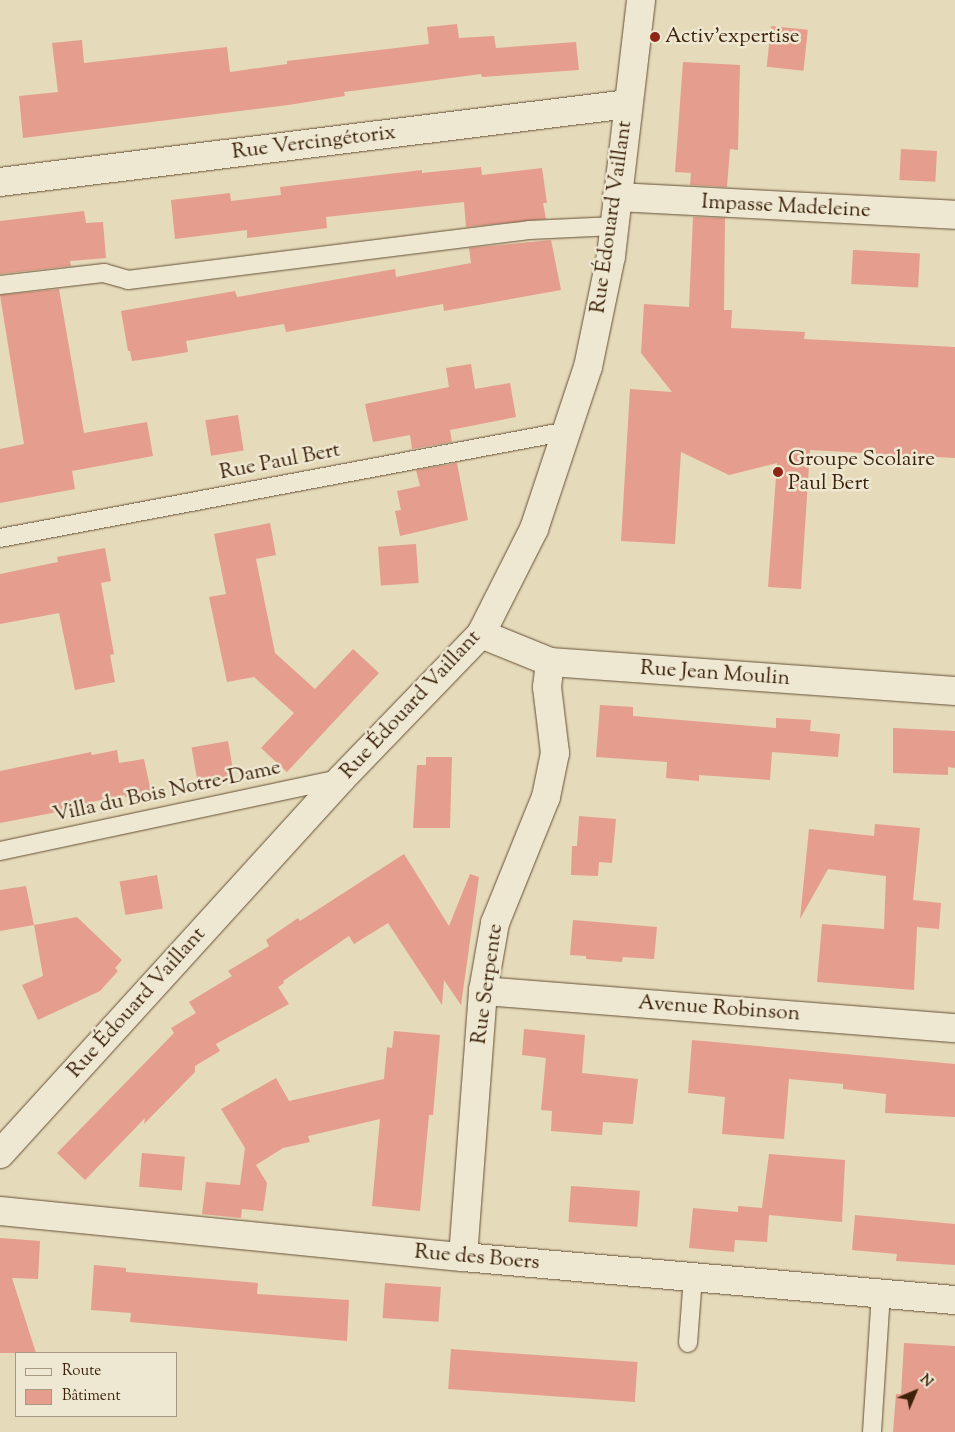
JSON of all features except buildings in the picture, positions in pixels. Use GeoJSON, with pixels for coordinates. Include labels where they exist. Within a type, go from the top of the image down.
{"type":"FeatureCollection","features":[{"type":"Feature","properties":{"kind":"street","name":"Rue Édouard Vaillant"},"geometry":{"type":"LineString","coordinates":[[0,1154],[342,778],[481,634],[534,529],[588,368],[612,256],[617,197],[641,0]]}},
{"type":"Feature","properties":{"kind":"street","name":"Rue Vercingétorix"},"geometry":{"type":"LineString","coordinates":[[0,182],[628,104]]}},
{"type":"Feature","properties":{"kind":"street","name":"Impasse Madeleine"},"geometry":{"type":"LineString","coordinates":[[617,197],[955,215]]}},
{"type":"Feature","properties":{"kind":"street","name":"Rue Jean Moulin"},"geometry":{"type":"LineString","coordinates":[[481,634],[550,662],[955,691]]}},
{"type":"Feature","properties":{"kind":"street","name":"Rue Serpente"},"geometry":{"type":"LineString","coordinates":[[463,1257],[483,991],[495,923],[546,797],[555,753],[548,687],[550,662]]}},
{"type":"Feature","properties":{"kind":"street","name":"Avenue Robinson"},"geometry":{"type":"LineString","coordinates":[[483,991],[955,1028]]}},
{"type":"Feature","properties":{"kind":"street","name":"Rue des Boers"},"geometry":{"type":"LineString","coordinates":[[0,1211],[463,1257],[955,1300]]}},
{"type":"Feature","properties":{"kind":"lane"},"geometry":{"type":"LineString","coordinates":[[0,285],[104,273],[128,280],[529,230],[615,226]]}},
{"type":"Feature","properties":{"kind":"lane","name":"Rue Paul Bert"},"geometry":{"type":"LineString","coordinates":[[0,538],[568,431]]}},
{"type":"Feature","properties":{"kind":"lane","name":"Villa du Bois Notre-Dame"},"geometry":{"type":"LineString","coordinates":[[0,851],[342,778]]}},
{"type":"Feature","properties":{"kind":"lane"},"geometry":{"type":"LineString","coordinates":[[688,1343],[693,1277]]}},
{"type":"Feature","properties":{"kind":"lane"},"geometry":{"type":"LineString","coordinates":[[872,1432],[880,1294]]}},
{"type":"Feature","properties":{"kind":"place","name":"Activ'expertise"},"geometry":{"type":"Point","coordinates":[655,37]}},
{"type":"Feature","properties":{"kind":"place","name":"Groupe Scolaire Paul Bert"},"geometry":{"type":"Point","coordinates":[778,472]}}]}
